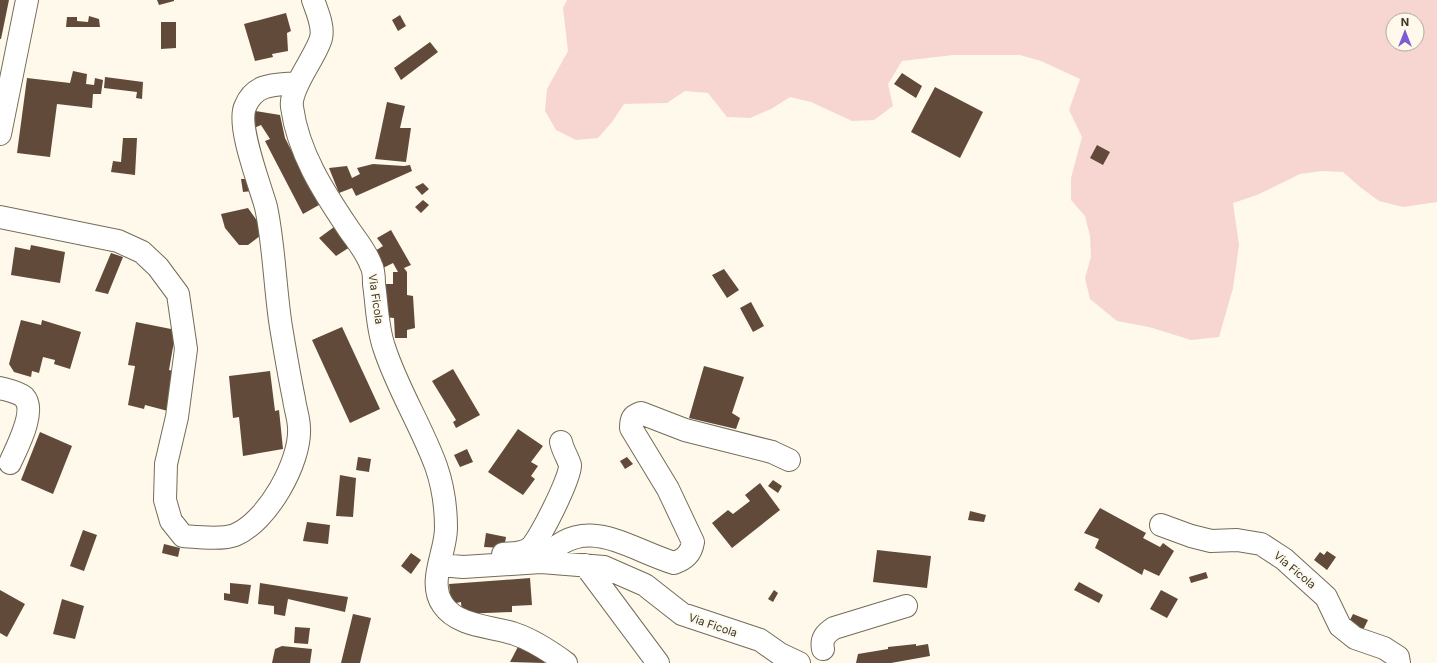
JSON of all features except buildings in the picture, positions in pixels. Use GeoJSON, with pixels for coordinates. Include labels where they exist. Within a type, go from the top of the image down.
{"type":"FeatureCollection","features":[{"type":"Feature","properties":{"kind":"street"},"geometry":{"type":"LineString","coordinates":[[0,134],[28,0]]}},
{"type":"Feature","properties":{"kind":"street","name":"Via Ficola"},"geometry":{"type":"LineString","coordinates":[[313,0],[319,19],[321,37],[298,83],[291,104],[298,132],[311,170],[372,266],[383,345],[436,466],[445,498],[446,529],[442,557],[436,578],[438,594],[443,605],[454,616],[474,624],[516,634],[552,653],[566,663]]}},
{"type":"Feature","properties":{"kind":"street"},"geometry":{"type":"LineString","coordinates":[[0,217],[118,241],[142,252],[158,267],[178,294],[186,349],[177,417],[166,464],[165,500],[170,521],[184,536],[212,538],[234,535],[252,523],[270,506],[296,456],[299,429],[281,326],[266,208],[248,150],[244,131],[244,108],[254,93],[265,86],[298,83]]}},
{"type":"Feature","properties":{"kind":"street"},"geometry":{"type":"LineString","coordinates":[[0,388],[24,397],[28,407],[26,425],[10,463]]}},
{"type":"Feature","properties":{"kind":"street"},"geometry":{"type":"LineString","coordinates":[[541,562],[551,550],[561,543],[584,534],[598,535],[637,547],[674,563],[683,560],[692,550],[693,542],[668,489],[631,428],[631,420],[634,416],[641,413],[685,430],[772,452],[789,460]]}},
{"type":"Feature","properties":{"kind":"street"},"geometry":{"type":"LineString","coordinates":[[442,557],[522,552],[532,547],[568,479],[570,466],[561,442]]}},
{"type":"Feature","properties":{"kind":"street","name":"Via Ficola"},"geometry":{"type":"LineString","coordinates":[[1161,524],[1191,536],[1210,541],[1237,540],[1261,544],[1284,559],[1326,597],[1340,626],[1355,638],[1384,648],[1398,657],[1399,663]]}},
{"type":"Feature","properties":{"kind":"street","name":"Via Ficola"},"geometry":{"type":"LineString","coordinates":[[442,557],[463,567],[541,562],[604,567],[646,586],[682,614],[760,640],[780,654],[800,663]]}},
{"type":"Feature","properties":{"kind":"street"},"geometry":{"type":"LineString","coordinates":[[585,565],[658,663]]}},
{"type":"Feature","properties":{"kind":"street"},"geometry":{"type":"LineString","coordinates":[[823,649],[822,642],[825,636],[834,628],[906,606]]}},
{"type":"Feature","properties":{"kind":"street"},"geometry":{"type":"LineString","coordinates":[[800,663],[810,654],[853,637]]}},
{"type":"Feature","properties":{"kind":"shaded area"},"geometry":{"type":"Polygon","coordinates":[[[567,0],[1437,0],[1437,202],[1403,207],[1379,201],[1343,172],[1322,171],[1300,174],[1257,195],[1233,203],[1239,245],[1233,288],[1219,337],[1191,340],[1149,327],[1117,321],[1090,299],[1085,278],[1091,257],[1090,236],[1085,216],[1071,200],[1071,178],[1082,137],[1069,110],[1080,79],[1041,61],[1020,55],[953,55],[902,61],[888,84],[893,106],[874,120],[852,121],[811,102],[790,97],[771,109],[750,118],[727,117],[708,93],[685,91],[667,103],[624,104],[612,122],[598,138],[576,140],[556,130],[545,111],[547,89],[568,51],[563,8],[567,0]]]}}]}
